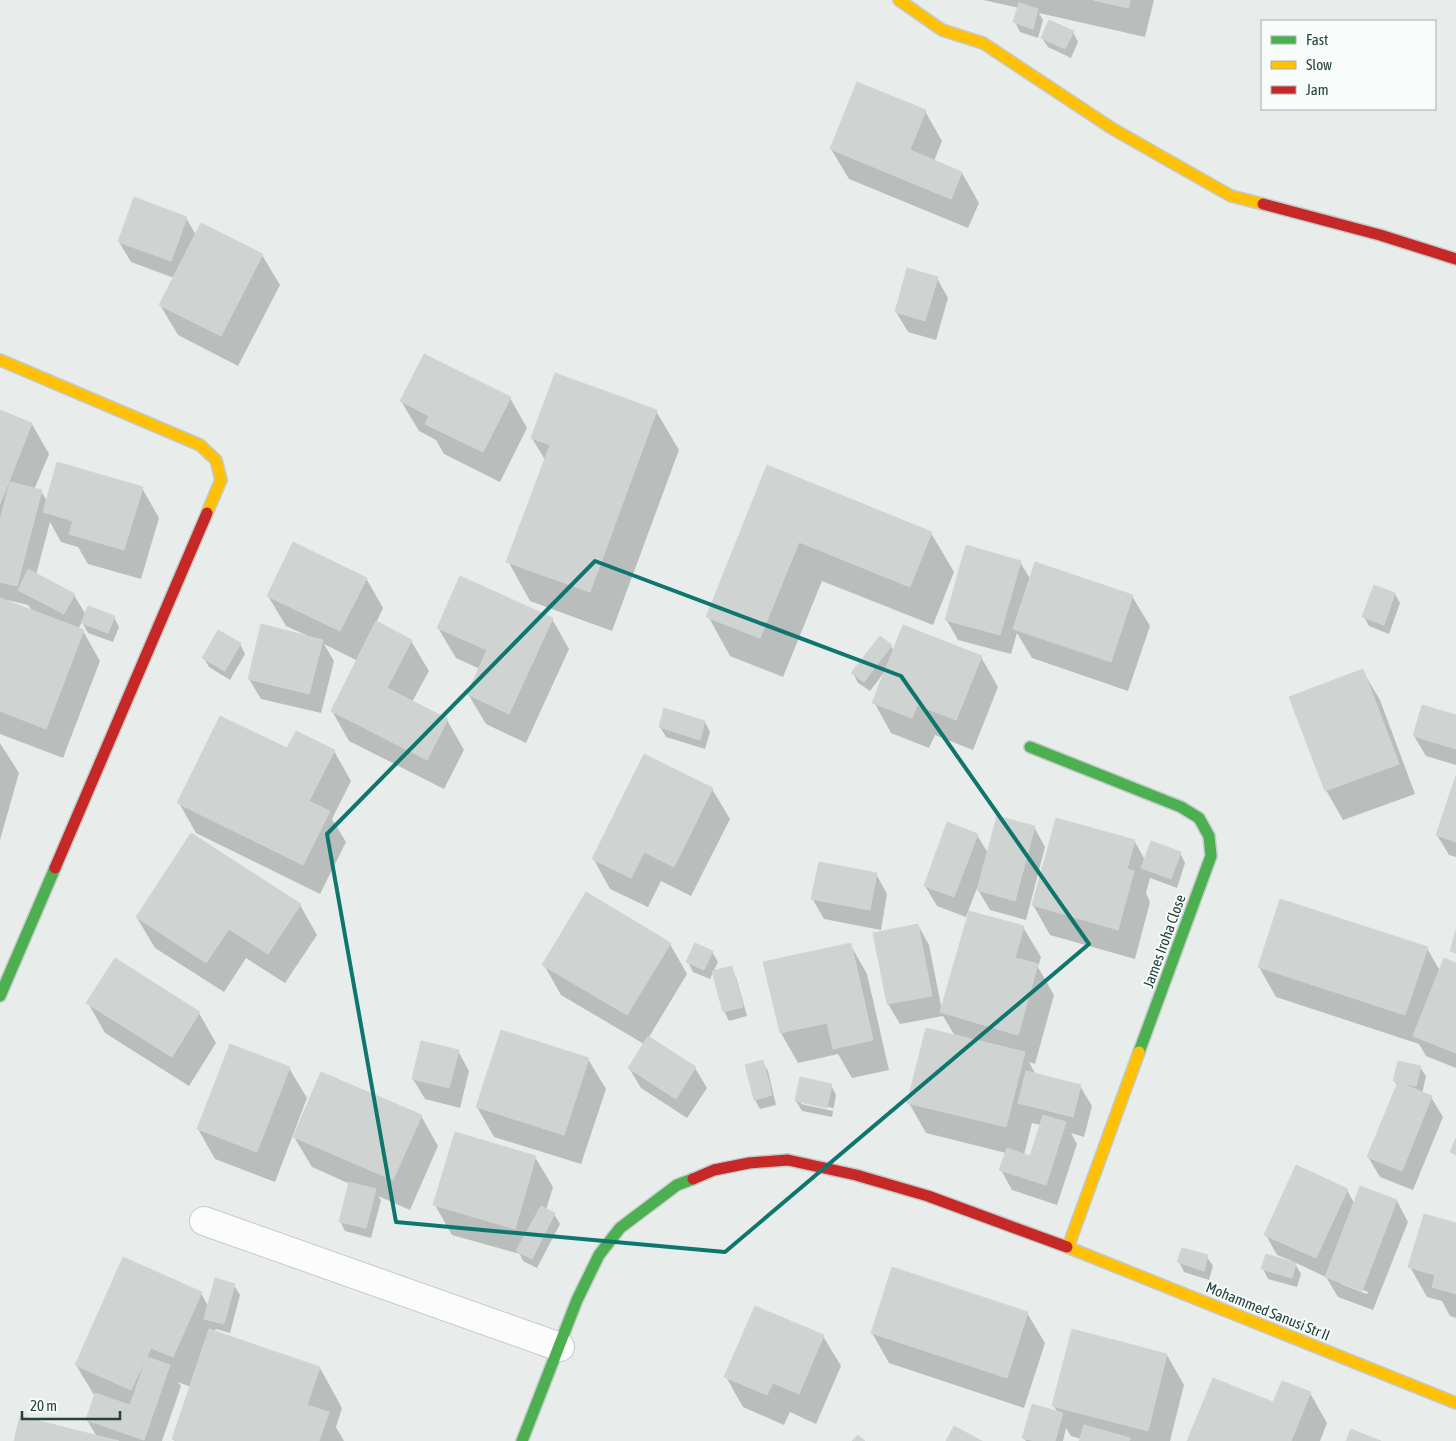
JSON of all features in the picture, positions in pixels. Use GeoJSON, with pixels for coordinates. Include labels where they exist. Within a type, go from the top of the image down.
{"type":"FeatureCollection","features":[{"type":"Feature","properties":{"kind":"street"},"geometry":{"type":"LineString","coordinates":[[899,0],[942,30],[983,43],[1113,129],[1231,196],[1380,235],[1456,258]]}},
{"type":"Feature","properties":{"kind":"street"},"geometry":{"type":"LineString","coordinates":[[0,360],[200,445],[216,460],[221,480],[0,996]]}},
{"type":"Feature","properties":{"kind":"street","name":"James Iroha Close"},"geometry":{"type":"LineString","coordinates":[[1030,747],[1181,807],[1199,818],[1209,836],[1211,856],[1068,1247]]}},
{"type":"Feature","properties":{"kind":"street","name":"Mohammed Sanusi Str II"},"geometry":{"type":"LineString","coordinates":[[522,1441],[577,1300],[599,1255],[620,1228],[677,1185],[714,1170],[749,1163],[788,1160],[856,1175],[928,1196],[1068,1247],[1456,1403]]}},
{"type":"Feature","properties":{"kind":"street"},"geometry":{"type":"LineString","coordinates":[[204,1221],[560,1346]]}},
{"type":"Feature","properties":{"kind":"highlighted area"},"geometry":{"type":"Polygon","coordinates":[[[595,561],[901,676],[1089,944],[725,1252],[396,1222],[327,834],[595,561]]]}},
{"type":"Feature","properties":{"kind":"building"},"geometry":{"type":"Polygon","coordinates":[[[1094,0],[1130,0],[1128,8],[1094,0]]]}},
{"type":"Feature","properties":{"kind":"building"},"geometry":{"type":"Polygon","coordinates":[[[1019,3],[1038,9],[1033,29],[1013,22],[1019,3]]]}},
{"type":"Feature","properties":{"kind":"building"},"geometry":{"type":"Polygon","coordinates":[[[1049,20],[1074,31],[1065,49],[1041,38],[1049,20]]]}},
{"type":"Feature","properties":{"kind":"building"},"geometry":{"type":"Polygon","coordinates":[[[857,82],[926,110],[910,150],[962,172],[951,199],[830,149],[857,82]]]}},
{"type":"Feature","properties":{"kind":"building"},"geometry":{"type":"Polygon","coordinates":[[[134,197],[187,217],[171,261],[118,242],[134,197]]]}},
{"type":"Feature","properties":{"kind":"building"},"geometry":{"type":"Polygon","coordinates":[[[201,223],[263,254],[221,336],[159,305],[201,223]]]}},
{"type":"Feature","properties":{"kind":"building"},"geometry":{"type":"Polygon","coordinates":[[[907,268],[938,277],[925,321],[895,312],[907,268]]]}},
{"type":"Feature","properties":{"kind":"building"},"geometry":{"type":"Polygon","coordinates":[[[424,354],[511,397],[483,452],[425,424],[429,416],[400,401],[424,354]]]}},
{"type":"Feature","properties":{"kind":"building"},"geometry":{"type":"Polygon","coordinates":[[[555,373],[657,410],[590,592],[506,562],[550,445],[531,438],[555,373]]]}},
{"type":"Feature","properties":{"kind":"building"},"geometry":{"type":"Polygon","coordinates":[[[0,410],[32,423],[0,504],[0,410]]]}},
{"type":"Feature","properties":{"kind":"building"},"geometry":{"type":"Polygon","coordinates":[[[57,462],[143,487],[124,550],[69,534],[73,521],[43,512],[57,462]]]}},
{"type":"Feature","properties":{"kind":"building"},"geometry":{"type":"Polygon","coordinates":[[[767,465],[932,532],[910,587],[799,542],[760,638],[706,617],[767,465]]]}},
{"type":"Feature","properties":{"kind":"building"},"geometry":{"type":"Polygon","coordinates":[[[10,482],[42,490],[17,586],[0,582],[0,520],[10,482]]]}},
{"type":"Feature","properties":{"kind":"building"},"geometry":{"type":"Polygon","coordinates":[[[293,542],[367,578],[340,631],[267,596],[293,542]]]}},
{"type":"Feature","properties":{"kind":"building"},"geometry":{"type":"Polygon","coordinates":[[[966,545],[1021,561],[1000,635],[945,620],[966,545]]]}},
{"type":"Feature","properties":{"kind":"building"},"geometry":{"type":"Polygon","coordinates":[[[1035,562],[1133,595],[1111,662],[1013,629],[1035,562]]]}},
{"type":"Feature","properties":{"kind":"building"},"geometry":{"type":"Polygon","coordinates":[[[28,569],[75,594],[64,614],[18,590],[28,569]]]}},
{"type":"Feature","properties":{"kind":"building"},"geometry":{"type":"Polygon","coordinates":[[[460,576],[553,618],[509,714],[467,694],[487,650],[437,628],[460,576]]]}},
{"type":"Feature","properties":{"kind":"building"},"geometry":{"type":"Polygon","coordinates":[[[1374,585],[1395,593],[1384,625],[1362,617],[1374,585]]]}},
{"type":"Feature","properties":{"kind":"building"},"geometry":{"type":"Polygon","coordinates":[[[0,598],[84,630],[46,729],[0,711],[0,598]]]}},
{"type":"Feature","properties":{"kind":"building"},"geometry":{"type":"Polygon","coordinates":[[[88,606],[115,616],[108,633],[81,623],[88,606]]]}},
{"type":"Feature","properties":{"kind":"building"},"geometry":{"type":"Polygon","coordinates":[[[376,621],[412,640],[387,688],[448,719],[427,760],[331,711],[376,621]]]}},
{"type":"Feature","properties":{"kind":"building"},"geometry":{"type":"Polygon","coordinates":[[[261,624],[323,640],[309,694],[248,679],[261,624]]]}},
{"type":"Feature","properties":{"kind":"building"},"geometry":{"type":"Polygon","coordinates":[[[903,625],[982,656],[956,720],[917,705],[912,718],[872,703],[903,625]]]}},
{"type":"Feature","properties":{"kind":"building"},"geometry":{"type":"Polygon","coordinates":[[[218,630],[241,643],[225,671],[202,658],[218,630]]]}},
{"type":"Feature","properties":{"kind":"building"},"geometry":{"type":"Polygon","coordinates":[[[880,636],[892,645],[864,682],[851,673],[880,636]]]}},
{"type":"Feature","properties":{"kind":"building"},"geometry":{"type":"Polygon","coordinates":[[[1363,669],[1399,764],[1325,791],[1289,697],[1363,669]]]}},
{"type":"Feature","properties":{"kind":"building"},"geometry":{"type":"Polygon","coordinates":[[[1422,705],[1456,715],[1456,749],[1413,736],[1422,705]]]}},
{"type":"Feature","properties":{"kind":"building"},"geometry":{"type":"Polygon","coordinates":[[[664,708],[705,721],[700,740],[659,727],[664,708]]]}},
{"type":"Feature","properties":{"kind":"building"},"geometry":{"type":"Polygon","coordinates":[[[220,716],[287,748],[296,731],[335,750],[309,801],[330,811],[303,865],[177,803],[220,716]]]}},
{"type":"Feature","properties":{"kind":"building"},"geometry":{"type":"Polygon","coordinates":[[[644,754],[713,788],[674,867],[644,852],[631,878],[592,859],[644,754]]]}},
{"type":"Feature","properties":{"kind":"building"},"geometry":{"type":"Polygon","coordinates":[[[1456,775],[1456,842],[1436,835],[1456,775]]]}},
{"type":"Feature","properties":{"kind":"building"},"geometry":{"type":"Polygon","coordinates":[[[997,816],[1035,826],[1015,901],[977,890],[997,816]]]}},
{"type":"Feature","properties":{"kind":"building"},"geometry":{"type":"Polygon","coordinates":[[[1056,818],[1135,840],[1127,869],[1134,871],[1118,930],[1032,905],[1056,818]]]}},
{"type":"Feature","properties":{"kind":"building"},"geometry":{"type":"Polygon","coordinates":[[[947,822],[978,834],[954,897],[924,886],[947,822]]]}},
{"type":"Feature","properties":{"kind":"building"},"geometry":{"type":"Polygon","coordinates":[[[191,833],[301,904],[268,954],[229,929],[206,963],[136,917],[191,833]]]}},
{"type":"Feature","properties":{"kind":"building"},"geometry":{"type":"Polygon","coordinates":[[[1151,841],[1181,852],[1171,879],[1141,868],[1151,841]]]}},
{"type":"Feature","properties":{"kind":"building"},"geometry":{"type":"Polygon","coordinates":[[[819,862],[877,873],[870,910],[811,899],[819,862]]]}},
{"type":"Feature","properties":{"kind":"building"},"geometry":{"type":"Polygon","coordinates":[[[586,892],[671,943],[627,1015],[542,965],[586,892]]]}},
{"type":"Feature","properties":{"kind":"building"},"geometry":{"type":"Polygon","coordinates":[[[1280,899],[1428,947],[1405,1015],[1258,967],[1280,899]]]}},
{"type":"Feature","properties":{"kind":"building"},"geometry":{"type":"Polygon","coordinates":[[[969,911],[1024,926],[1015,958],[1038,964],[1018,1035],[940,1012],[969,911]]]}},
{"type":"Feature","properties":{"kind":"building"},"geometry":{"type":"Polygon","coordinates":[[[918,924],[932,996],[887,1004],[873,933],[918,924]]]}},
{"type":"Feature","properties":{"kind":"building"},"geometry":{"type":"Polygon","coordinates":[[[1456,930],[1456,953],[1450,951],[1456,930]]]}},
{"type":"Feature","properties":{"kind":"building"},"geometry":{"type":"Polygon","coordinates":[[[695,943],[713,951],[704,970],[686,962],[695,943]]]}},
{"type":"Feature","properties":{"kind":"building"},"geometry":{"type":"Polygon","coordinates":[[[851,943],[873,1040],[833,1049],[827,1023],[780,1033],[763,962],[851,943]]]}},
{"type":"Feature","properties":{"kind":"building"},"geometry":{"type":"Polygon","coordinates":[[[115,958],[200,1012],[172,1057],[86,1003],[115,958]]]}},
{"type":"Feature","properties":{"kind":"building"},"geometry":{"type":"Polygon","coordinates":[[[1444,958],[1456,963],[1456,1053],[1413,1036],[1444,958]]]}},
{"type":"Feature","properties":{"kind":"building"},"geometry":{"type":"Polygon","coordinates":[[[732,966],[743,1007],[723,1012],[712,971],[732,966]]]}},
{"type":"Feature","properties":{"kind":"building"},"geometry":{"type":"Polygon","coordinates":[[[926,1028],[1025,1052],[1006,1127],[907,1103],[926,1028]]]}},
{"type":"Feature","properties":{"kind":"building"},"geometry":{"type":"Polygon","coordinates":[[[501,1030],[589,1058],[564,1135],[476,1107],[501,1030]]]}},
{"type":"Feature","properties":{"kind":"building"},"geometry":{"type":"Polygon","coordinates":[[[648,1036],[696,1067],[676,1099],[628,1068],[648,1036]]]}},
{"type":"Feature","properties":{"kind":"building"},"geometry":{"type":"Polygon","coordinates":[[[421,1041],[459,1050],[449,1088],[412,1079],[421,1041]]]}},
{"type":"Feature","properties":{"kind":"building"},"geometry":{"type":"Polygon","coordinates":[[[230,1044],[290,1067],[257,1152],[197,1129],[230,1044]]]}},
{"type":"Feature","properties":{"kind":"building"},"geometry":{"type":"Polygon","coordinates":[[[763,1060],[772,1095],[754,1100],[745,1065],[763,1060]]]}},
{"type":"Feature","properties":{"kind":"building"},"geometry":{"type":"Polygon","coordinates":[[[1398,1061],[1421,1066],[1416,1086],[1393,1081],[1398,1061]]]}},
{"type":"Feature","properties":{"kind":"building"},"geometry":{"type":"Polygon","coordinates":[[[1026,1071],[1081,1085],[1073,1117],[1018,1103],[1026,1071]]]}},
{"type":"Feature","properties":{"kind":"building"},"geometry":{"type":"Polygon","coordinates":[[[321,1072],[422,1115],[393,1180],[293,1137],[321,1072]]]}},
{"type":"Feature","properties":{"kind":"building"},"geometry":{"type":"Polygon","coordinates":[[[800,1077],[832,1084],[827,1108],[795,1101],[800,1077]]]}},
{"type":"Feature","properties":{"kind":"building"},"geometry":{"type":"Polygon","coordinates":[[[1398,1082],[1432,1096],[1402,1171],[1367,1157],[1398,1082]]]}},
{"type":"Feature","properties":{"kind":"building"},"geometry":{"type":"Polygon","coordinates":[[[1043,1115],[1066,1122],[1046,1185],[999,1170],[1007,1148],[1030,1156],[1043,1115]]]}},
{"type":"Feature","properties":{"kind":"building"},"geometry":{"type":"Polygon","coordinates":[[[455,1132],[536,1156],[515,1229],[433,1205],[455,1132]]]}},
{"type":"Feature","properties":{"kind":"building"},"geometry":{"type":"Polygon","coordinates":[[[1456,1138],[1456,1155],[1450,1152],[1456,1138]]]}},
{"type":"Feature","properties":{"kind":"building"},"geometry":{"type":"Polygon","coordinates":[[[1296,1165],[1348,1189],[1316,1258],[1264,1235],[1296,1165]]]}},
{"type":"Feature","properties":{"kind":"building"},"geometry":{"type":"Polygon","coordinates":[[[349,1182],[376,1189],[366,1228],[339,1222],[349,1182]]]}},
{"type":"Feature","properties":{"kind":"building"},"geometry":{"type":"Polygon","coordinates":[[[1360,1186],[1397,1200],[1362,1291],[1325,1277],[1360,1186]]]}},
{"type":"Feature","properties":{"kind":"building"},"geometry":{"type":"Polygon","coordinates":[[[541,1206],[555,1213],[532,1259],[516,1251],[541,1206]]]}},
{"type":"Feature","properties":{"kind":"building"},"geometry":{"type":"Polygon","coordinates":[[[1424,1214],[1456,1223],[1456,1294],[1432,1287],[1435,1275],[1408,1267],[1424,1214]]]}},
{"type":"Feature","properties":{"kind":"building"},"geometry":{"type":"Polygon","coordinates":[[[1182,1248],[1208,1255],[1204,1271],[1177,1262],[1182,1248]]]}},
{"type":"Feature","properties":{"kind":"building"},"geometry":{"type":"Polygon","coordinates":[[[1266,1254],[1296,1263],[1292,1278],[1261,1269],[1266,1254]]]}},
{"type":"Feature","properties":{"kind":"building"},"geometry":{"type":"Polygon","coordinates":[[[123,1257],[202,1292],[173,1357],[151,1348],[131,1390],[75,1365],[123,1257]]]}},
{"type":"Feature","properties":{"kind":"building"},"geometry":{"type":"Polygon","coordinates":[[[892,1267],[1028,1312],[1007,1378],[871,1333],[892,1267]]]}},
{"type":"Feature","properties":{"kind":"building"},"geometry":{"type":"Polygon","coordinates":[[[215,1278],[235,1284],[224,1324],[204,1319],[215,1278]]]}},
{"type":"Feature","properties":{"kind":"building"},"geometry":{"type":"Polygon","coordinates":[[[755,1306],[824,1335],[799,1394],[773,1383],[767,1395],[724,1377],[755,1306]]]}},
{"type":"Feature","properties":{"kind":"building"},"geometry":{"type":"Polygon","coordinates":[[[209,1329],[320,1367],[307,1405],[329,1412],[319,1441],[178,1441],[172,1439],[209,1329]]]}},
{"type":"Feature","properties":{"kind":"building"},"geometry":{"type":"Polygon","coordinates":[[[1072,1329],[1167,1354],[1148,1431],[1052,1406],[1072,1329]]]}},
{"type":"Feature","properties":{"kind":"building"},"geometry":{"type":"Polygon","coordinates":[[[147,1357],[170,1365],[144,1440],[86,1420],[95,1393],[130,1405],[147,1357]]]}},
{"type":"Feature","properties":{"kind":"building"},"geometry":{"type":"Polygon","coordinates":[[[1213,1378],[1273,1402],[1282,1381],[1311,1392],[1291,1441],[1187,1441],[1213,1378]]]}},
{"type":"Feature","properties":{"kind":"building"},"geometry":{"type":"Polygon","coordinates":[[[1032,1404],[1063,1413],[1055,1441],[1035,1441],[1022,1438],[1032,1404]]]}},
{"type":"Feature","properties":{"kind":"building"},"geometry":{"type":"Polygon","coordinates":[[[20,1416],[119,1441],[14,1441],[20,1416]]]}},
{"type":"Feature","properties":{"kind":"building"},"geometry":{"type":"Polygon","coordinates":[[[1084,1425],[1130,1438],[1129,1441],[1079,1441],[1084,1425]]]}},
{"type":"Feature","properties":{"kind":"building"},"geometry":{"type":"Polygon","coordinates":[[[954,1426],[982,1441],[946,1441],[954,1426]]]}},
{"type":"Feature","properties":{"kind":"building"},"geometry":{"type":"Polygon","coordinates":[[[1351,1429],[1381,1441],[1346,1441],[1351,1429]]]}},
{"type":"Feature","properties":{"kind":"building"},"geometry":{"type":"Polygon","coordinates":[[[858,1435],[865,1441],[852,1441],[858,1435]]]}},
{"type":"Feature","properties":{"kind":"traffic: fast"},"geometry":{"type":"LineString","coordinates":[[1030,747],[1181,807],[1199,818],[1209,836],[1211,856],[1139,1052]]}},
{"type":"Feature","properties":{"kind":"traffic: fast"},"geometry":{"type":"LineString","coordinates":[[0,996],[55,868]]}},
{"type":"Feature","properties":{"kind":"traffic: fast"},"geometry":{"type":"LineString","coordinates":[[522,1441],[577,1300],[599,1255],[620,1228],[677,1185],[693,1179]]}},
{"type":"Feature","properties":{"kind":"traffic: slow"},"geometry":{"type":"LineString","coordinates":[[899,0],[942,30],[983,43],[1113,129],[1231,196],[1263,204]]}},
{"type":"Feature","properties":{"kind":"traffic: slow"},"geometry":{"type":"LineString","coordinates":[[0,360],[200,445],[216,460],[221,480],[207,513]]}},
{"type":"Feature","properties":{"kind":"traffic: slow"},"geometry":{"type":"LineString","coordinates":[[1068,1247],[1139,1052]]}},
{"type":"Feature","properties":{"kind":"traffic: slow"},"geometry":{"type":"LineString","coordinates":[[1067,1247],[1456,1403]]}},
{"type":"Feature","properties":{"kind":"traffic: jam"},"geometry":{"type":"LineString","coordinates":[[1263,204],[1380,235],[1456,259]]}},
{"type":"Feature","properties":{"kind":"traffic: jam"},"geometry":{"type":"LineString","coordinates":[[55,868],[207,513]]}},
{"type":"Feature","properties":{"kind":"traffic: jam"},"geometry":{"type":"LineString","coordinates":[[693,1179],[714,1170],[749,1163],[788,1160],[856,1175],[928,1196],[1067,1247]]}}]}
